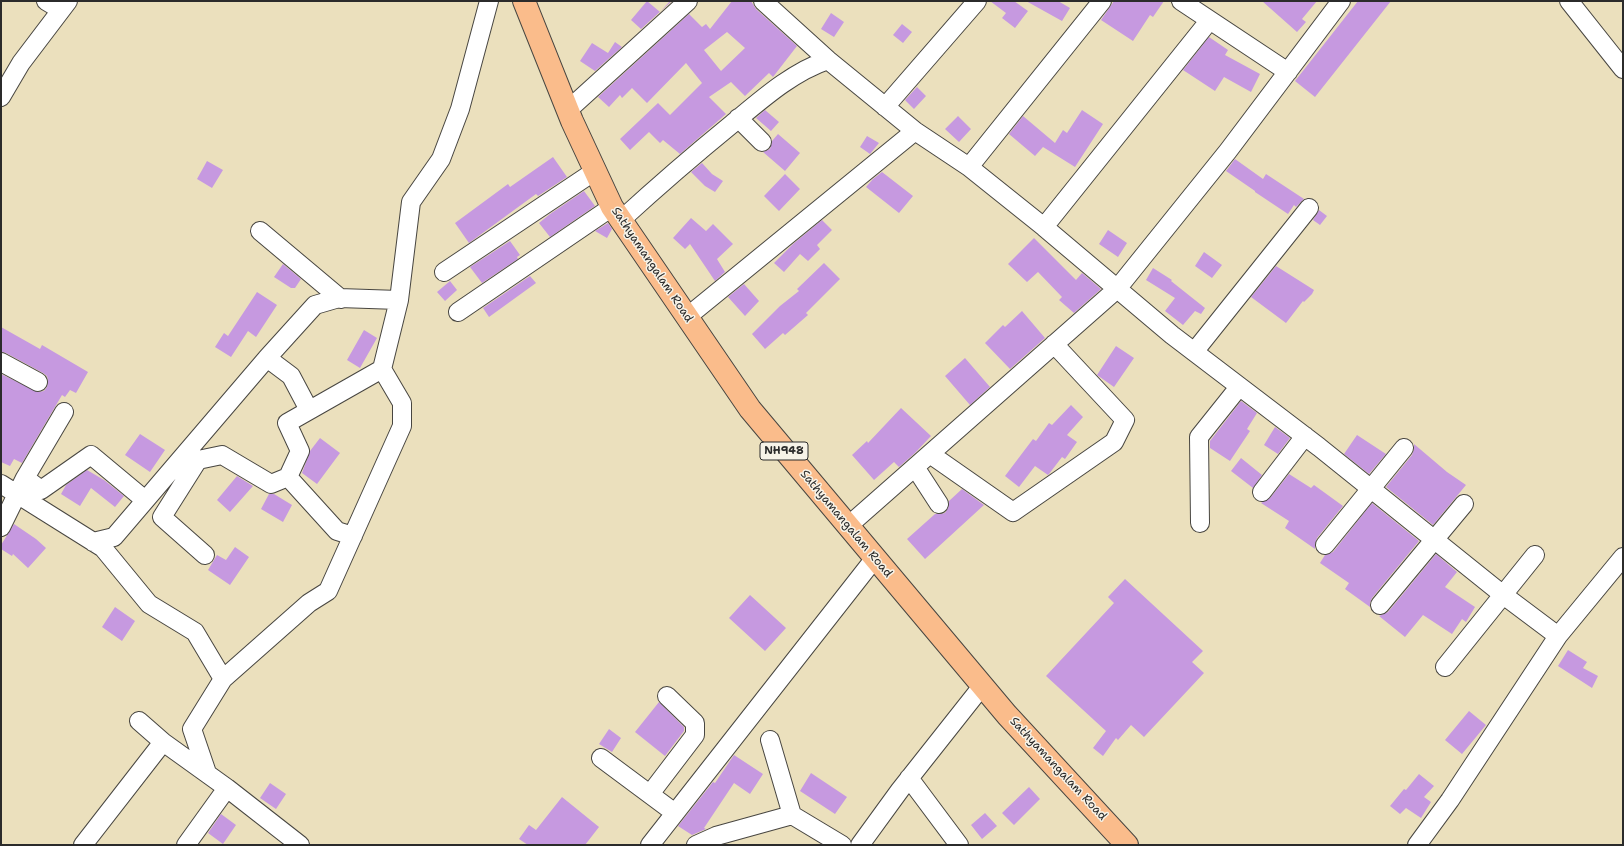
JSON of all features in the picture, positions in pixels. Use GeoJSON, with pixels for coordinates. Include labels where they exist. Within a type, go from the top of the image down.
{"type":"FeatureCollection","features":[{"type":"Feature","properties":{"kind":"highway","name":"Sathyamangalam Road"},"geometry":{"type":"LineString","coordinates":[[524,1],[568,110],[595,171],[616,213],[750,409],[1007,715],[1127,845]]}},
{"type":"Feature","properties":{"kind":"street"},"geometry":{"type":"LineString","coordinates":[[207,773],[192,729],[224,679],[309,603],[328,590],[402,426],[402,403],[382,369],[399,300],[411,202],[442,159],[460,110],[489,1]]}},
{"type":"Feature","properties":{"kind":"street"},"geometry":{"type":"LineString","coordinates":[[568,110],[688,1]]}},
{"type":"Feature","properties":{"kind":"street"},"geometry":{"type":"LineString","coordinates":[[763,1],[828,60],[915,131],[968,167],[1044,227],[1194,352],[1304,436],[1502,594],[1558,636]]}},
{"type":"Feature","properties":{"kind":"street"},"geometry":{"type":"LineString","coordinates":[[885,107],[977,1]]}},
{"type":"Feature","properties":{"kind":"street"},"geometry":{"type":"LineString","coordinates":[[968,167],[1102,1]]}},
{"type":"Feature","properties":{"kind":"street"},"geometry":{"type":"LineString","coordinates":[[1181,1],[1288,72]]}},
{"type":"Feature","properties":{"kind":"street"},"geometry":{"type":"LineString","coordinates":[[848,526],[1117,289],[1228,151],[1341,1]]}},
{"type":"Feature","properties":{"kind":"street"},"geometry":{"type":"LineString","coordinates":[[1569,1],[1623,69]]}},
{"type":"Feature","properties":{"kind":"street"},"geometry":{"type":"LineString","coordinates":[[1,97],[21,62],[58,4]]}},
{"type":"Feature","properties":{"kind":"street"},"geometry":{"type":"LineString","coordinates":[[1044,227],[1209,21]]}},
{"type":"Feature","properties":{"kind":"street"},"geometry":{"type":"LineString","coordinates":[[458,312],[616,213],[687,161],[738,118],[781,86],[813,65],[828,60]]}},
{"type":"Feature","properties":{"kind":"street"},"geometry":{"type":"LineString","coordinates":[[738,118],[762,142]]}},
{"type":"Feature","properties":{"kind":"street"},"geometry":{"type":"LineString","coordinates":[[687,317],[915,131]]}},
{"type":"Feature","properties":{"kind":"street"},"geometry":{"type":"LineString","coordinates":[[444,272],[595,171]]}},
{"type":"Feature","properties":{"kind":"street"},"geometry":{"type":"LineString","coordinates":[[1194,352],[1308,208]]}},
{"type":"Feature","properties":{"kind":"street"},"geometry":{"type":"LineString","coordinates":[[260,231],[341,299]]}},
{"type":"Feature","properties":{"kind":"street"},"geometry":{"type":"LineString","coordinates":[[93,542],[114,537],[315,304],[341,299],[399,300]]}},
{"type":"Feature","properties":{"kind":"street"},"geometry":{"type":"LineString","coordinates":[[930,454],[1013,512],[1114,442],[1125,420],[1054,344]]}},
{"type":"Feature","properties":{"kind":"street"},"geometry":{"type":"LineString","coordinates":[[267,358],[291,376],[309,410]]}},
{"type":"Feature","properties":{"kind":"street"},"geometry":{"type":"LineString","coordinates":[[1,362],[38,382]]}},
{"type":"Feature","properties":{"kind":"street"},"geometry":{"type":"LineString","coordinates":[[205,555],[162,517],[198,460],[222,456],[270,484],[288,477],[300,451],[287,423],[382,369]]}},
{"type":"Feature","properties":{"kind":"street"},"geometry":{"type":"LineString","coordinates":[[1200,523],[1200,437],[1239,387]]}},
{"type":"Feature","properties":{"kind":"street"},"geometry":{"type":"LineString","coordinates":[[1,527],[25,478],[64,412]]}},
{"type":"Feature","properties":{"kind":"street"},"geometry":{"type":"LineString","coordinates":[[1262,492],[1304,436]]}},
{"type":"Feature","properties":{"kind":"street"},"geometry":{"type":"LineString","coordinates":[[1325,545],[1404,448]]}},
{"type":"Feature","properties":{"kind":"street"},"geometry":{"type":"LineString","coordinates":[[25,478],[41,490],[91,455],[145,500]]}},
{"type":"Feature","properties":{"kind":"street"},"geometry":{"type":"LineString","coordinates":[[915,467],[939,504]]}},
{"type":"Feature","properties":{"kind":"street"},"geometry":{"type":"LineString","coordinates":[[288,477],[337,531],[353,536]]}},
{"type":"Feature","properties":{"kind":"street"},"geometry":{"type":"LineString","coordinates":[[1,484],[102,548],[149,604],[195,632],[224,679]]}},
{"type":"Feature","properties":{"kind":"street"},"geometry":{"type":"LineString","coordinates":[[1380,605],[1433,539],[1464,504]]}},
{"type":"Feature","properties":{"kind":"street"},"geometry":{"type":"LineString","coordinates":[[1444,667],[1535,555]]}},
{"type":"Feature","properties":{"kind":"street"},"geometry":{"type":"LineString","coordinates":[[650,845],[875,558]]}},
{"type":"Feature","properties":{"kind":"street"},"geometry":{"type":"LineString","coordinates":[[1417,845],[1450,800],[1558,636],[1621,564]]}},
{"type":"Feature","properties":{"kind":"street"},"geometry":{"type":"LineString","coordinates":[[860,845],[909,778],[982,685]]}},
{"type":"Feature","properties":{"kind":"street"},"geometry":{"type":"LineString","coordinates":[[650,794],[695,735],[695,723],[667,696]]}},
{"type":"Feature","properties":{"kind":"street"},"geometry":{"type":"LineString","coordinates":[[139,721],[163,742],[227,788],[296,844]]}},
{"type":"Feature","properties":{"kind":"street"},"geometry":{"type":"LineString","coordinates":[[770,740],[792,815],[842,845]]}},
{"type":"Feature","properties":{"kind":"street"},"geometry":{"type":"LineString","coordinates":[[83,845],[163,742]]}},
{"type":"Feature","properties":{"kind":"street"},"geometry":{"type":"LineString","coordinates":[[601,758],[675,813]]}},
{"type":"Feature","properties":{"kind":"street"},"geometry":{"type":"LineString","coordinates":[[909,778],[959,845]]}},
{"type":"Feature","properties":{"kind":"street"},"geometry":{"type":"LineString","coordinates":[[186,845],[227,788]]}},
{"type":"Feature","properties":{"kind":"street"},"geometry":{"type":"LineString","coordinates":[[696,845],[716,836],[792,815]]}},
{"type":"Feature","properties":{"kind":"building"},"geometry":{"type":"Polygon","coordinates":[[[647,1],[660,12],[641,29],[631,20],[647,1]]]}},
{"type":"Feature","properties":{"kind":"building"},"geometry":{"type":"Polygon","coordinates":[[[732,1],[751,1],[756,9],[797,46],[773,77],[769,73],[745,96],[731,82],[709,97],[726,114],[680,154],[663,140],[660,143],[649,132],[630,150],[620,139],[658,103],[670,115],[702,83],[686,63],[647,103],[632,88],[622,98],[620,95],[609,107],[598,97],[689,14],[702,27],[706,24],[710,29],[732,1]],[[727,32],[704,50],[721,71],[745,48],[727,32]]]}},
{"type":"Feature","properties":{"kind":"building"},"geometry":{"type":"Polygon","coordinates":[[[990,1],[1014,1],[1028,11],[1015,28],[1002,18],[1006,13],[990,1]]]}},
{"type":"Feature","properties":{"kind":"building"},"geometry":{"type":"Polygon","coordinates":[[[1026,1],[1058,1],[1070,8],[1062,21],[1026,1]]]}},
{"type":"Feature","properties":{"kind":"building"},"geometry":{"type":"Polygon","coordinates":[[[1114,1],[1164,1],[1153,17],[1150,15],[1133,41],[1101,20],[1114,1]]]}},
{"type":"Feature","properties":{"kind":"building"},"geometry":{"type":"Polygon","coordinates":[[[1262,1],[1317,1],[1302,19],[1306,22],[1297,32],[1262,1]]]}},
{"type":"Feature","properties":{"kind":"building"},"geometry":{"type":"Polygon","coordinates":[[[1358,1],[1391,1],[1315,97],[1295,81],[1358,1]]]}},
{"type":"Feature","properties":{"kind":"building"},"geometry":{"type":"Polygon","coordinates":[[[831,13],[844,22],[834,37],[821,29],[831,13]]]}},
{"type":"Feature","properties":{"kind":"building"},"geometry":{"type":"Polygon","coordinates":[[[902,24],[912,32],[903,43],[893,35],[902,24]]]}},
{"type":"Feature","properties":{"kind":"building"},"geometry":{"type":"Polygon","coordinates":[[[1209,37],[1228,50],[1225,55],[1260,74],[1251,92],[1224,77],[1215,91],[1183,70],[1209,37]]]}},
{"type":"Feature","properties":{"kind":"building"},"geometry":{"type":"Polygon","coordinates":[[[615,42],[622,47],[595,71],[580,61],[592,43],[608,53],[615,42]]]}},
{"type":"Feature","properties":{"kind":"building"},"geometry":{"type":"Polygon","coordinates":[[[917,87],[926,96],[914,109],[905,100],[917,87]]]}},
{"type":"Feature","properties":{"kind":"building"},"geometry":{"type":"Polygon","coordinates":[[[765,110],[779,122],[771,131],[756,118],[765,110]]]}},
{"type":"Feature","properties":{"kind":"building"},"geometry":{"type":"Polygon","coordinates":[[[1082,110],[1103,124],[1075,167],[1043,147],[1035,156],[1009,134],[1023,116],[1055,143],[1063,130],[1067,133],[1082,110]]]}},
{"type":"Feature","properties":{"kind":"building"},"geometry":{"type":"Polygon","coordinates":[[[958,116],[971,129],[959,142],[945,129],[958,116]]]}},
{"type":"Feature","properties":{"kind":"building"},"geometry":{"type":"Polygon","coordinates":[[[778,134],[800,153],[785,171],[763,152],[770,149],[772,141],[778,134]]]}},
{"type":"Feature","properties":{"kind":"building"},"geometry":{"type":"Polygon","coordinates":[[[867,136],[879,143],[870,154],[860,147],[867,136]]]}},
{"type":"Feature","properties":{"kind":"building"},"geometry":{"type":"Polygon","coordinates":[[[553,157],[567,177],[538,196],[536,194],[469,243],[455,223],[508,184],[510,187],[553,157]]]}},
{"type":"Feature","properties":{"kind":"building"},"geometry":{"type":"Polygon","coordinates":[[[1235,159],[1263,179],[1266,174],[1304,199],[1296,207],[1294,205],[1288,214],[1226,171],[1235,159]]]}},
{"type":"Feature","properties":{"kind":"building"},"geometry":{"type":"Polygon","coordinates":[[[207,161],[223,170],[212,188],[197,179],[207,161]]]}},
{"type":"Feature","properties":{"kind":"building"},"geometry":{"type":"Polygon","coordinates":[[[702,163],[712,174],[723,181],[715,192],[705,186],[691,172],[702,163]]]}},
{"type":"Feature","properties":{"kind":"building"},"geometry":{"type":"Polygon","coordinates":[[[882,172],[913,196],[899,213],[866,187],[882,172]]]}},
{"type":"Feature","properties":{"kind":"building"},"geometry":{"type":"Polygon","coordinates":[[[785,174],[800,189],[779,211],[764,196],[785,174]]]}},
{"type":"Feature","properties":{"kind":"building"},"geometry":{"type":"Polygon","coordinates":[[[584,191],[595,206],[550,237],[539,223],[584,191]]]}},
{"type":"Feature","properties":{"kind":"building"},"geometry":{"type":"Polygon","coordinates":[[[1319,210],[1327,216],[1320,225],[1313,220],[1319,210]]]}},
{"type":"Feature","properties":{"kind":"building"},"geometry":{"type":"Polygon","coordinates":[[[691,218],[706,231],[713,224],[733,244],[717,259],[725,272],[715,281],[690,244],[685,249],[673,238],[691,218]]]}},
{"type":"Feature","properties":{"kind":"building"},"geometry":{"type":"Polygon","coordinates":[[[822,220],[832,230],[817,245],[820,249],[808,261],[800,254],[784,272],[774,263],[793,244],[822,220]]]}},
{"type":"Feature","properties":{"kind":"building"},"geometry":{"type":"Polygon","coordinates":[[[608,223],[612,229],[607,238],[595,231],[608,223]]]}},
{"type":"Feature","properties":{"kind":"building"},"geometry":{"type":"Polygon","coordinates":[[[1108,230],[1127,243],[1118,257],[1099,244],[1108,230]]]}},
{"type":"Feature","properties":{"kind":"building"},"geometry":{"type":"Polygon","coordinates":[[[1034,238],[1076,280],[1082,273],[1101,289],[1074,313],[1059,300],[1062,297],[1038,272],[1027,282],[1008,264],[1034,238]]]}},
{"type":"Feature","properties":{"kind":"building"},"geometry":{"type":"Polygon","coordinates":[[[510,241],[520,255],[517,257],[518,259],[482,283],[470,267],[510,241]]]}},
{"type":"Feature","properties":{"kind":"building"},"geometry":{"type":"Polygon","coordinates":[[[1204,252],[1222,265],[1212,278],[1195,266],[1204,252]]]}},
{"type":"Feature","properties":{"kind":"building"},"geometry":{"type":"Polygon","coordinates":[[[824,263],[840,279],[806,313],[808,315],[785,335],[783,333],[765,349],[752,334],[780,306],[799,291],[797,289],[824,263]]]}},
{"type":"Feature","properties":{"kind":"building"},"geometry":{"type":"Polygon","coordinates":[[[283,264],[301,279],[295,288],[291,288],[274,277],[283,264]]]}},
{"type":"Feature","properties":{"kind":"building"},"geometry":{"type":"Polygon","coordinates":[[[1276,266],[1314,290],[1304,302],[1303,301],[1286,323],[1251,297],[1276,266]]]}},
{"type":"Feature","properties":{"kind":"building"},"geometry":{"type":"Polygon","coordinates":[[[1153,268],[1172,280],[1171,281],[1205,308],[1201,314],[1195,311],[1183,325],[1165,311],[1175,298],[1146,280],[1153,268]]]}},
{"type":"Feature","properties":{"kind":"building"},"geometry":{"type":"Polygon","coordinates":[[[530,276],[536,283],[489,317],[483,308],[530,276]]]}},
{"type":"Feature","properties":{"kind":"building"},"geometry":{"type":"Polygon","coordinates":[[[450,281],[457,290],[445,301],[437,292],[450,281]]]}},
{"type":"Feature","properties":{"kind":"building"},"geometry":{"type":"Polygon","coordinates":[[[744,284],[759,301],[745,316],[728,297],[744,284]]]}},
{"type":"Feature","properties":{"kind":"building"},"geometry":{"type":"Polygon","coordinates":[[[257,292],[277,305],[256,337],[248,331],[231,357],[215,347],[224,333],[228,336],[257,292]]]}},
{"type":"Feature","properties":{"kind":"building"},"geometry":{"type":"Polygon","coordinates":[[[1022,311],[1045,338],[1010,369],[985,343],[1003,325],[1005,327],[1022,311]]]}},
{"type":"Feature","properties":{"kind":"building"},"geometry":{"type":"Polygon","coordinates":[[[1,327],[40,349],[42,345],[88,372],[76,393],[70,390],[65,397],[62,395],[22,463],[14,459],[10,466],[1,462],[1,374],[38,392],[44,391],[47,387],[48,381],[47,376],[43,373],[6,353],[1,352],[1,327]]]}},
{"type":"Feature","properties":{"kind":"building"},"geometry":{"type":"Polygon","coordinates":[[[364,330],[377,338],[360,368],[347,360],[364,330]]]}},
{"type":"Feature","properties":{"kind":"building"},"geometry":{"type":"Polygon","coordinates":[[[1116,346],[1134,358],[1114,387],[1097,375],[1116,346]]]}},
{"type":"Feature","properties":{"kind":"building"},"geometry":{"type":"Polygon","coordinates":[[[965,358],[990,387],[970,405],[945,376],[965,358]]]}},
{"type":"Feature","properties":{"kind":"building"},"geometry":{"type":"Polygon","coordinates":[[[1241,401],[1257,413],[1247,429],[1250,431],[1230,461],[1210,448],[1210,441],[1241,401]]]}},
{"type":"Feature","properties":{"kind":"building"},"geometry":{"type":"Polygon","coordinates":[[[1071,405],[1083,417],[1067,435],[1077,442],[1065,459],[1062,457],[1048,475],[1035,466],[1019,487],[1005,476],[1033,439],[1036,441],[1049,423],[1052,425],[1071,405]]]}},
{"type":"Feature","properties":{"kind":"building"},"geometry":{"type":"Polygon","coordinates":[[[901,408],[931,436],[899,467],[894,462],[874,480],[852,455],[867,441],[868,443],[901,408]]]}},
{"type":"Feature","properties":{"kind":"building"},"geometry":{"type":"Polygon","coordinates":[[[1275,427],[1290,438],[1278,454],[1264,445],[1275,427]]]}},
{"type":"Feature","properties":{"kind":"building"},"geometry":{"type":"Polygon","coordinates":[[[140,434],[165,450],[150,472],[125,455],[140,434]]]}},
{"type":"Feature","properties":{"kind":"building"},"geometry":{"type":"Polygon","coordinates":[[[1357,435],[1386,454],[1369,474],[1344,454],[1357,435]]]}},
{"type":"Feature","properties":{"kind":"building"},"geometry":{"type":"Polygon","coordinates":[[[320,438],[340,453],[317,484],[302,473],[310,451],[320,438]]]}},
{"type":"Feature","properties":{"kind":"building"},"geometry":{"type":"Polygon","coordinates":[[[1414,444],[1447,472],[1466,485],[1433,525],[1386,487],[1412,455],[1414,444]]]}},
{"type":"Feature","properties":{"kind":"building"},"geometry":{"type":"Polygon","coordinates":[[[1241,458],[1262,475],[1253,488],[1231,471],[1241,458]]]}},
{"type":"Feature","properties":{"kind":"building"},"geometry":{"type":"Polygon","coordinates":[[[87,470],[104,480],[124,496],[115,507],[91,488],[80,506],[61,494],[66,485],[87,470]]]}},
{"type":"Feature","properties":{"kind":"building"},"geometry":{"type":"Polygon","coordinates":[[[1289,474],[1311,488],[1314,485],[1343,506],[1317,538],[1315,549],[1285,528],[1289,521],[1261,503],[1270,498],[1289,474]]]}},
{"type":"Feature","properties":{"kind":"building"},"geometry":{"type":"Polygon","coordinates":[[[237,476],[253,486],[230,512],[217,500],[237,476]]]}},
{"type":"Feature","properties":{"kind":"building"},"geometry":{"type":"Polygon","coordinates":[[[962,489],[984,505],[925,559],[907,539],[935,514],[945,513],[948,508],[949,501],[962,489]]]}},
{"type":"Feature","properties":{"kind":"building"},"geometry":{"type":"Polygon","coordinates":[[[269,494],[274,494],[292,505],[283,522],[261,509],[269,494]]]}},
{"type":"Feature","properties":{"kind":"building"},"geometry":{"type":"Polygon","coordinates":[[[1372,503],[1419,541],[1372,598],[1370,607],[1345,589],[1349,583],[1320,563],[1325,555],[1333,552],[1372,503]]]}},
{"type":"Feature","properties":{"kind":"building"},"geometry":{"type":"Polygon","coordinates":[[[14,524],[46,548],[28,568],[13,554],[12,556],[1,549],[1,545],[14,524]]]}},
{"type":"Feature","properties":{"kind":"building"},"geometry":{"type":"Polygon","coordinates":[[[235,547],[249,557],[230,585],[208,570],[217,555],[226,560],[235,547]]]}},
{"type":"Feature","properties":{"kind":"building"},"geometry":{"type":"Polygon","coordinates":[[[1436,554],[1457,572],[1445,587],[1475,607],[1466,622],[1462,619],[1452,634],[1423,615],[1405,637],[1379,616],[1388,612],[1436,554]]]}},
{"type":"Feature","properties":{"kind":"building"},"geometry":{"type":"Polygon","coordinates":[[[1125,579],[1203,651],[1192,662],[1204,673],[1144,737],[1131,725],[1118,740],[1116,738],[1103,756],[1093,748],[1106,731],[1046,676],[1114,603],[1108,597],[1125,579]]]}},
{"type":"Feature","properties":{"kind":"building"},"geometry":{"type":"Polygon","coordinates":[[[750,595],[786,628],[765,651],[729,618],[750,595]]]}},
{"type":"Feature","properties":{"kind":"building"},"geometry":{"type":"Polygon","coordinates":[[[115,607],[135,621],[122,641],[102,627],[115,607]]]}},
{"type":"Feature","properties":{"kind":"building"},"geometry":{"type":"Polygon","coordinates":[[[1568,650],[1587,662],[1583,668],[1598,676],[1592,688],[1558,666],[1568,650]]]}},
{"type":"Feature","properties":{"kind":"building"},"geometry":{"type":"Polygon","coordinates":[[[659,702],[684,727],[684,731],[665,756],[635,732],[659,702]]]}},
{"type":"Feature","properties":{"kind":"building"},"geometry":{"type":"Polygon","coordinates":[[[1469,711],[1486,725],[1462,754],[1445,740],[1469,711]]]}},
{"type":"Feature","properties":{"kind":"building"},"geometry":{"type":"Polygon","coordinates":[[[609,729],[621,738],[612,752],[599,744],[609,729]]]}},
{"type":"Feature","properties":{"kind":"building"},"geometry":{"type":"Polygon","coordinates":[[[734,755],[763,774],[750,794],[734,783],[704,828],[706,829],[692,835],[678,826],[713,782],[715,783],[734,755]]]}},
{"type":"Feature","properties":{"kind":"building"},"geometry":{"type":"Polygon","coordinates":[[[811,773],[847,797],[835,814],[800,791],[811,773]]]}},
{"type":"Feature","properties":{"kind":"building"},"geometry":{"type":"Polygon","coordinates":[[[1419,774],[1434,786],[1424,797],[1431,802],[1421,818],[1406,808],[1400,814],[1390,806],[1419,774]]]}},
{"type":"Feature","properties":{"kind":"building"},"geometry":{"type":"Polygon","coordinates":[[[270,783],[286,794],[276,809],[260,798],[270,783]]]}},
{"type":"Feature","properties":{"kind":"building"},"geometry":{"type":"Polygon","coordinates":[[[1029,787],[1040,799],[1014,825],[1002,813],[1029,787]]]}},
{"type":"Feature","properties":{"kind":"building"},"geometry":{"type":"Polygon","coordinates":[[[562,797],[599,827],[585,845],[528,845],[519,839],[529,825],[536,830],[562,797]]]}},
{"type":"Feature","properties":{"kind":"building"},"geometry":{"type":"Polygon","coordinates":[[[985,813],[997,826],[982,839],[971,825],[985,813]]]}},
{"type":"Feature","properties":{"kind":"building"},"geometry":{"type":"Polygon","coordinates":[[[221,814],[236,825],[223,844],[208,833],[221,814]]]}}]}
